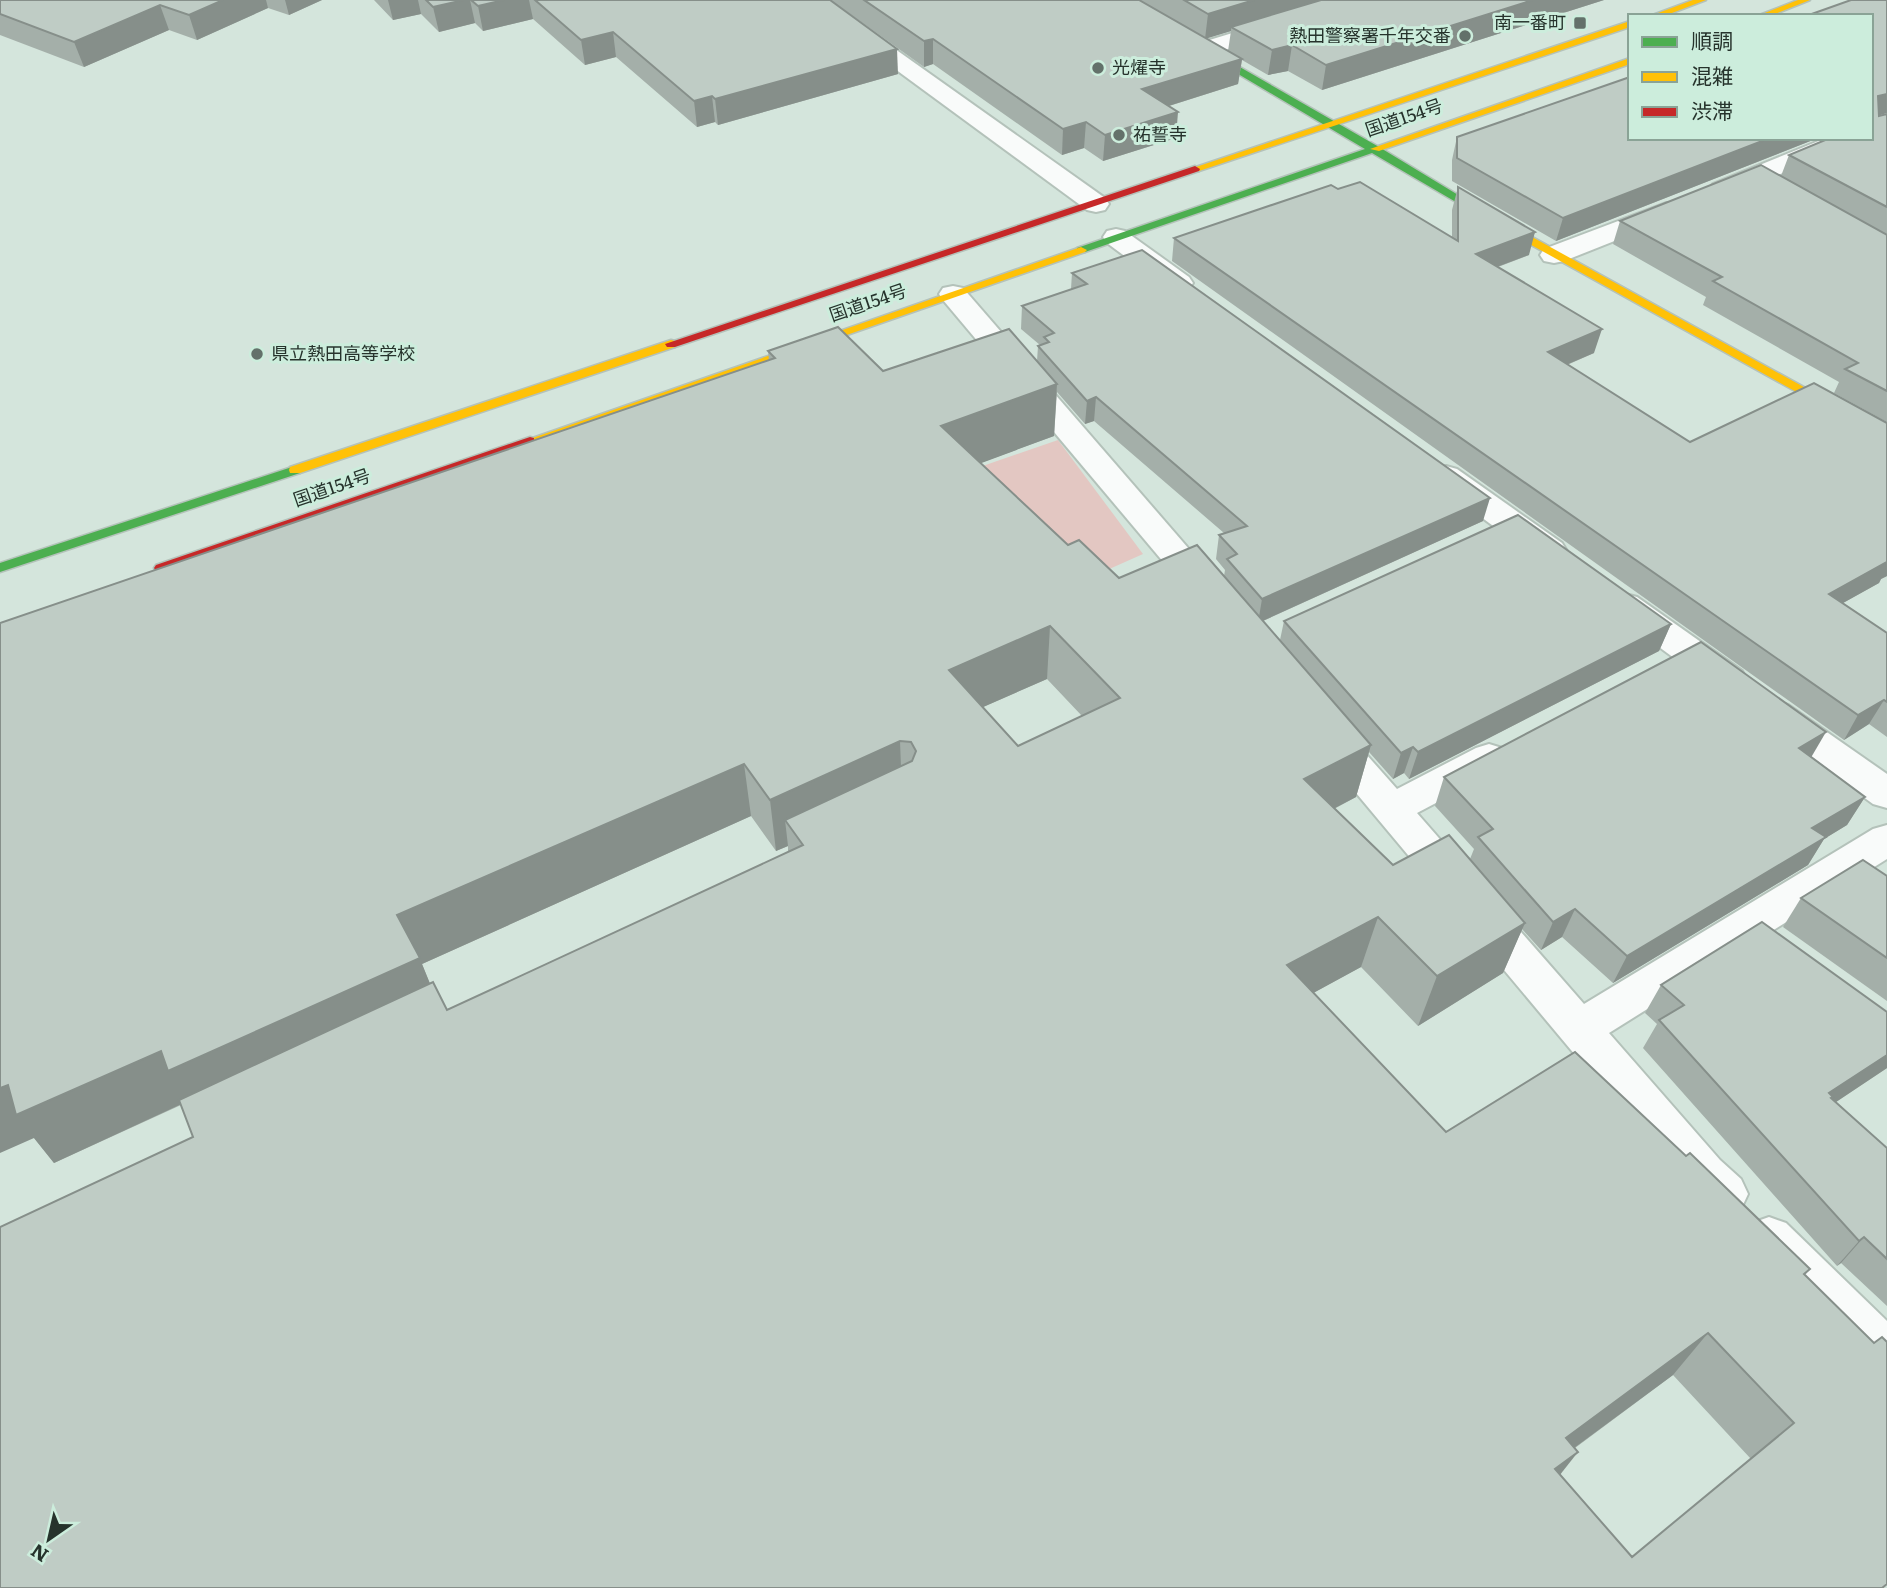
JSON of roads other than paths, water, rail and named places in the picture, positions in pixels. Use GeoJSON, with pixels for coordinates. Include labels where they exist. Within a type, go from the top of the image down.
{"type":"FeatureCollection","features":[{"type":"Feature","properties":{"kind":"main road"},"geometry":{"type":"LineString","coordinates":[[1117,0],[1554,255],[1887,438]]}},
{"type":"Feature","properties":{"kind":"main road"},"geometry":{"type":"LineString","coordinates":[[1660,14],[1702,0]]}},
{"type":"Feature","properties":{"kind":"main road"},"geometry":{"type":"LineString","coordinates":[[1767,14],[1806,0]]}},
{"type":"Feature","properties":{"kind":"main road","name":"国道154号"},"geometry":{"type":"LineString","coordinates":[[0,568],[1628,25]]}},
{"type":"Feature","properties":{"kind":"main road","name":"国道154号"},"geometry":{"type":"LineString","coordinates":[[144,574],[1628,62]]}},
{"type":"Feature","properties":{"kind":"street"},"geometry":{"type":"LineString","coordinates":[[812,0],[1096,204]]}},
{"type":"Feature","properties":{"kind":"street"},"geometry":{"type":"LineString","coordinates":[[1281,0],[1310,16]]}},
{"type":"Feature","properties":{"kind":"street"},"geometry":{"type":"LineString","coordinates":[[1201,50],[1364,0]]}},
{"type":"Feature","properties":{"kind":"street"},"geometry":{"type":"LineString","coordinates":[[1554,255],[1842,140]]}},
{"type":"Feature","properties":{"kind":"street"},"geometry":{"type":"LineString","coordinates":[[1754,176],[1778,190]]}},
{"type":"Feature","properties":{"kind":"street"},"geometry":{"type":"LineString","coordinates":[[1116,237],[1201,299]]}},
{"type":"Feature","properties":{"kind":"street"},"geometry":{"type":"LineString","coordinates":[[953,294],[1233,622]]}},
{"type":"Feature","properties":{"kind":"street"},"geometry":{"type":"LineString","coordinates":[[1423,459],[1887,794]]}},
{"type":"Feature","properties":{"kind":"street"},"geometry":{"type":"LineString","coordinates":[[1475,541],[1512,523]]}},
{"type":"Feature","properties":{"kind":"street"},"geometry":{"type":"LineString","coordinates":[[1654,671],[1690,652]]}},
{"type":"Feature","properties":{"kind":"street"},"geometry":{"type":"LineString","coordinates":[[1304,705],[1704,1175],[1887,1356]]}},
{"type":"Feature","properties":{"kind":"street"},"geometry":{"type":"LineString","coordinates":[[1391,808],[1523,740]]}},
{"type":"Feature","properties":{"kind":"street"},"geometry":{"type":"LineString","coordinates":[[1579,1029],[1762,938],[1887,840]]}},
{"type":"Feature","properties":{"kind":"place","name":"南一番町"},"geometry":{"type":"Point","coordinates":[1580,23]}},
{"type":"Feature","properties":{"kind":"place","name":"熱田警察署千年交番"},"geometry":{"type":"Point","coordinates":[1465,36]}},
{"type":"Feature","properties":{"kind":"place","name":"光燿寺"},"geometry":{"type":"Point","coordinates":[1098,68]}},
{"type":"Feature","properties":{"kind":"place","name":"祐誓寺"},"geometry":{"type":"Point","coordinates":[1119,135]}},
{"type":"Feature","properties":{"kind":"place","name":"県立熱田高等学校"},"geometry":{"type":"Point","coordinates":[257,354]}}]}
